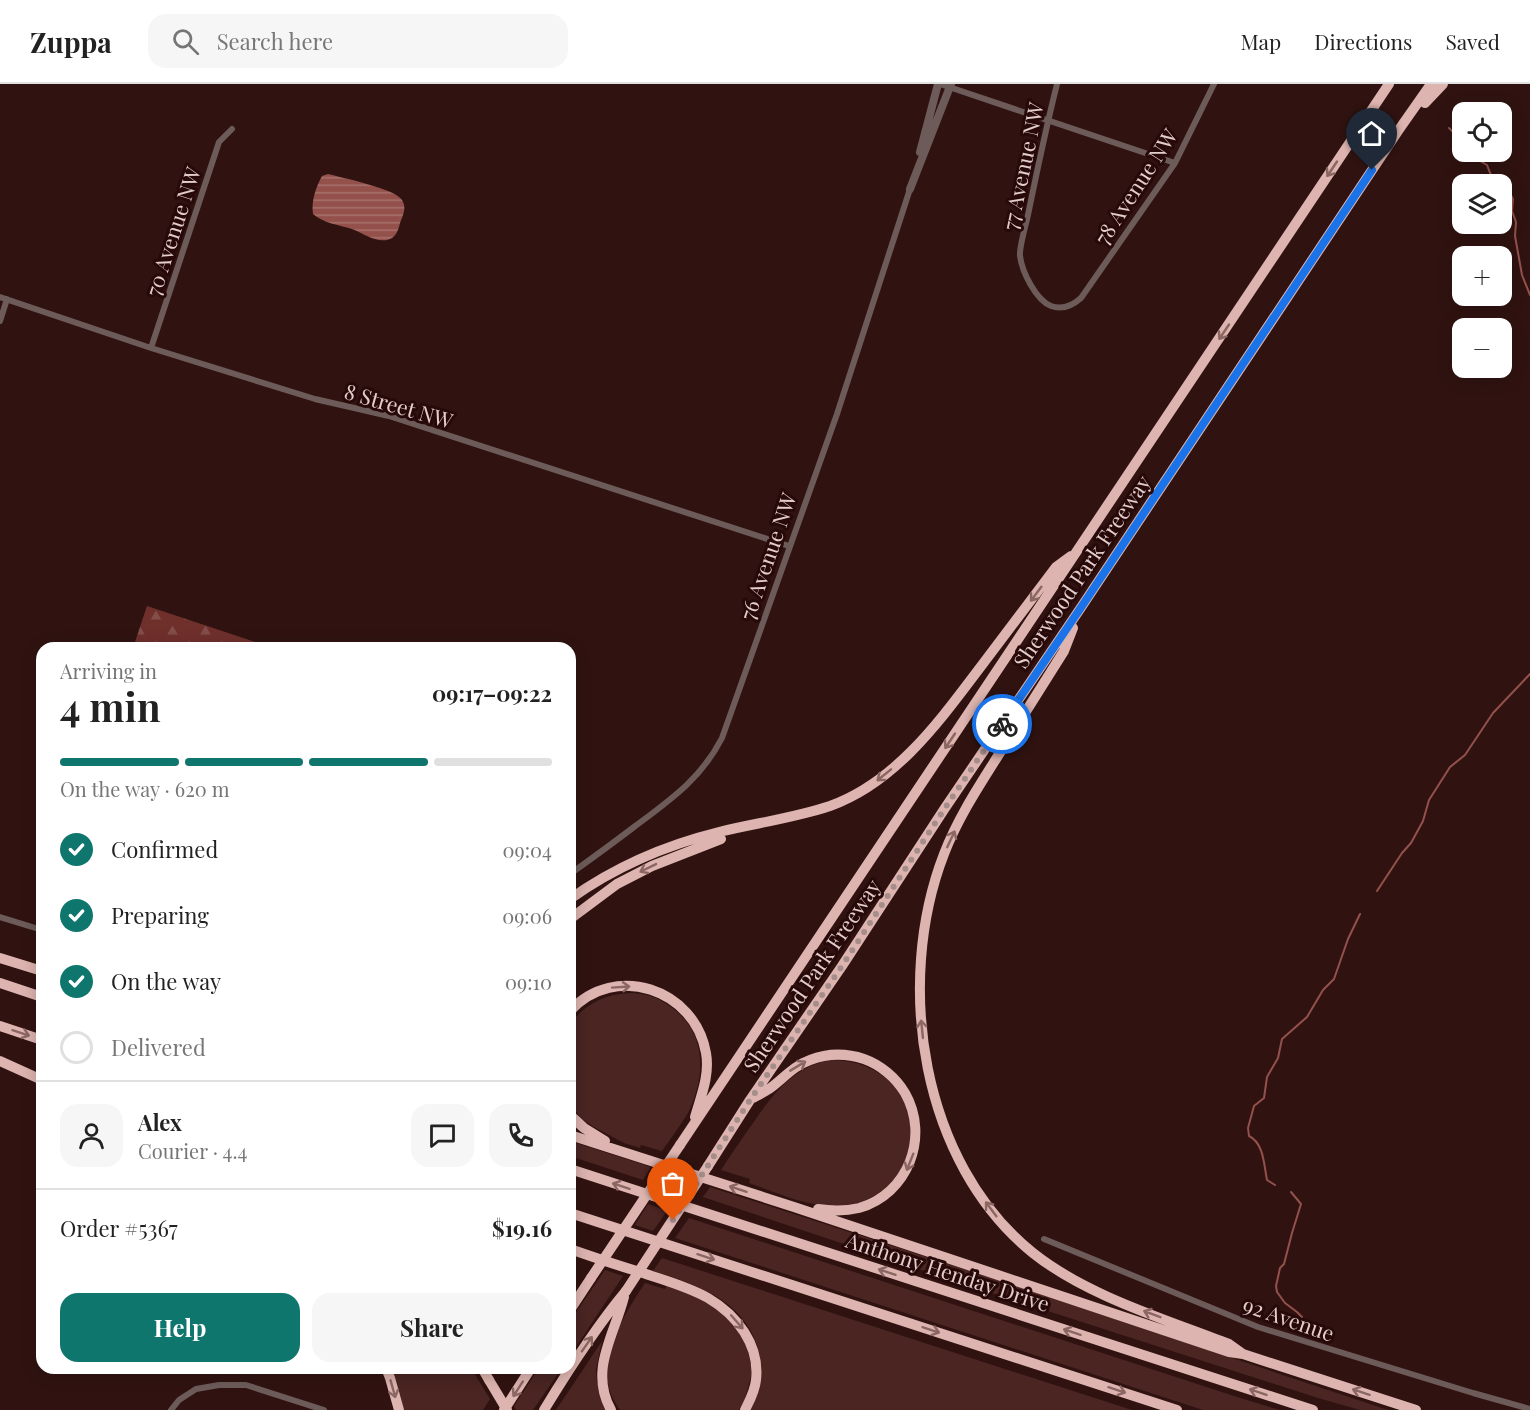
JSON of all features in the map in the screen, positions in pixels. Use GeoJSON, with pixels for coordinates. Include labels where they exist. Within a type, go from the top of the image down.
{"type":"FeatureCollection","features":[{"type":"Feature","properties":{"kind":"highway","name":"Sherwood Park Freeway"},"geometry":{"type":"LineString","coordinates":[[576,1301],[1388,84]]}},
{"type":"Feature","properties":{"kind":"highway","name":"Sherwood Park Freeway"},"geometry":{"type":"LineString","coordinates":[[626,1291],[750,1100],[842,966],[945,808],[1431,84]]}},
{"type":"Feature","properties":{"kind":"highway"},"geometry":{"type":"LineString","coordinates":[[1398,131],[1443,84]]}},
{"type":"Feature","properties":{"kind":"highway"},"geometry":{"type":"LineString","coordinates":[[576,895],[612,873],[648,856],[697,839],[831,806],[873,783],[925,738],[1056,567],[1076,552]]}},
{"type":"Feature","properties":{"kind":"highway"},"geometry":{"type":"LineString","coordinates":[[1080,609],[1064,651],[964,811],[941,862],[931,891],[921,947],[919,996],[924,1053],[932,1088],[955,1150],[983,1198],[1017,1238],[1034,1253],[1075,1281],[1131,1306],[1229,1344],[1243,1354]]}},
{"type":"Feature","properties":{"kind":"highway"},"geometry":{"type":"LineString","coordinates":[[576,914],[617,884],[652,866],[712,842],[782,819]]}},
{"type":"Feature","properties":{"kind":"highway"},"geometry":{"type":"LineString","coordinates":[[0,958],[36,969]]}},
{"type":"Feature","properties":{"kind":"highway"},"geometry":{"type":"LineString","coordinates":[[14,963],[36,966]]}},
{"type":"Feature","properties":{"kind":"highway"},"geometry":{"type":"LineString","coordinates":[[0,983],[36,995]]}},
{"type":"Feature","properties":{"kind":"highway"},"geometry":{"type":"LineString","coordinates":[[576,1005],[598,991],[615,986],[628,986],[656,992],[681,1007],[697,1027],[706,1054],[705,1084],[692,1128]]}},
{"type":"Feature","properties":{"kind":"highway"},"geometry":{"type":"LineString","coordinates":[[0,1026],[36,1038]]}},
{"type":"Feature","properties":{"kind":"highway"},"geometry":{"type":"LineString","coordinates":[[750,1100],[770,1088],[799,1065],[810,1059],[834,1054],[868,1060],[881,1067],[900,1085],[913,1110],[916,1138],[914,1153],[907,1169],[888,1193],[860,1208],[846,1210],[832,1211],[794,1206]]}},
{"type":"Feature","properties":{"kind":"highway"},"geometry":{"type":"LineString","coordinates":[[0,1061],[36,1072]]}},
{"type":"Feature","properties":{"kind":"highway"},"geometry":{"type":"LineString","coordinates":[[0,1061],[36,1077]]}},
{"type":"Feature","properties":{"kind":"highway"},"geometry":{"type":"LineString","coordinates":[[576,1121],[617,1150]]}},
{"type":"Feature","properties":{"kind":"highway"},"geometry":{"type":"LineString","coordinates":[[576,1137],[794,1206],[1229,1352],[1243,1354],[1416,1410]]}},
{"type":"Feature","properties":{"kind":"highway","name":"Anthony Henday Drive"},"geometry":{"type":"LineString","coordinates":[[576,1171],[1313,1410]]}},
{"type":"Feature","properties":{"kind":"highway"},"geometry":{"type":"LineString","coordinates":[[576,1215],[1177,1410]]}},
{"type":"Feature","properties":{"kind":"highway"},"geometry":{"type":"LineString","coordinates":[[576,1252],[684,1287],[708,1298],[738,1322],[752,1347],[756,1365],[753,1394],[745,1410]]}},
{"type":"Feature","properties":{"kind":"highway"},"geometry":{"type":"LineString","coordinates":[[576,1359],[626,1291]]}},
{"type":"Feature","properties":{"kind":"highway"},"geometry":{"type":"LineString","coordinates":[[611,1410],[602,1383],[603,1359],[626,1291]]}},
{"type":"Feature","properties":{"kind":"highway"},"geometry":{"type":"LineString","coordinates":[[388,1374],[399,1410]]}},
{"type":"Feature","properties":{"kind":"highway"},"geometry":{"type":"LineString","coordinates":[[486,1374],[506,1410],[527,1374]]}},
{"type":"Feature","properties":{"kind":"highway"},"geometry":{"type":"LineString","coordinates":[[543,1410],[566,1374]]}},
{"type":"Feature","properties":{"kind":"street"},"geometry":{"type":"LineString","coordinates":[[939,84],[1175,162]]}},
{"type":"Feature","properties":{"kind":"street","name":"76 Avenue NW"},"geometry":{"type":"LineString","coordinates":[[576,870],[678,795],[715,752],[729,720],[837,414],[910,189],[939,84]]}},
{"type":"Feature","properties":{"kind":"street","name":"77 Avenue NW"},"geometry":{"type":"LineString","coordinates":[[1057,84],[1020,255],[1028,280],[1047,304],[1066,308],[1077,302]]}},
{"type":"Feature","properties":{"kind":"street","name":"78 Avenue NW"},"geometry":{"type":"LineString","coordinates":[[1077,302],[1175,162],[1214,84]]}},
{"type":"Feature","properties":{"kind":"street","name":"76 Avenue NW"},"geometry":{"type":"LineString","coordinates":[[910,189],[950,86]]}},
{"type":"Feature","properties":{"kind":"street","name":"70 Avenue NW"},"geometry":{"type":"LineString","coordinates":[[151,348],[219,142],[232,129]]}},
{"type":"Feature","properties":{"kind":"street"},"geometry":{"type":"LineString","coordinates":[[0,321],[4,298]]}},
{"type":"Feature","properties":{"kind":"street","name":"8 Street NW"},"geometry":{"type":"LineString","coordinates":[[4,298],[151,348],[315,399],[389,416],[789,546]]}},
{"type":"Feature","properties":{"kind":"street"},"geometry":{"type":"LineString","coordinates":[[0,916],[36,928]]}},
{"type":"Feature","properties":{"kind":"street","name":"92 Avenue"},"geometry":{"type":"LineString","coordinates":[[1044,1239],[1258,1327],[1530,1409]]}},
{"type":"Feature","properties":{"kind":"street"},"geometry":{"type":"LineString","coordinates":[[171,1410],[179,1400],[196,1389],[219,1385],[246,1386],[324,1410]]}},
{"type":"Feature","properties":{"kind":"shaded area"},"geometry":{"type":"Polygon","coordinates":[[[328,174],[380,188],[398,196],[402,200],[404,209],[395,236],[387,240],[378,240],[352,229],[326,222],[313,214],[316,189],[322,176],[328,174]]]}},
{"type":"Feature","properties":{"kind":"shaded area"},"geometry":{"type":"Polygon","coordinates":[[[621,994],[643,994],[666,1003],[686,1021],[698,1045],[700,1072],[694,1100],[688,1113],[662,1151],[624,1143],[594,1127],[576,1112],[576,1017],[596,1001],[621,994]]]}},
{"type":"Feature","properties":{"kind":"shaded area"},"geometry":{"type":"Polygon","coordinates":[[[831,1060],[866,1067],[891,1083],[906,1106],[910,1133],[905,1160],[891,1183],[867,1199],[834,1206],[781,1195],[749,1183],[750,1179],[721,1170],[761,1112],[786,1083],[806,1068],[831,1060]]]}},
{"type":"Feature","properties":{"kind":"shaded area"},"geometry":{"type":"Polygon","coordinates":[[[576,1143],[651,1167],[643,1180],[576,1158],[576,1143]]]}},
{"type":"Feature","properties":{"kind":"shaded area"},"geometry":{"type":"Polygon","coordinates":[[[710,1187],[1388,1410],[1360,1410],[1318,1398],[970,1286],[703,1197],[710,1187]]]}},
{"type":"Feature","properties":{"kind":"shaded area"},"geometry":{"type":"Polygon","coordinates":[[[648,1204],[667,1211],[653,1231],[635,1225],[648,1204]]]}},
{"type":"Feature","properties":{"kind":"shaded area"},"geometry":{"type":"Polygon","coordinates":[[[689,1218],[1279,1410],[1203,1410],[675,1238],[689,1218]]]}},
{"type":"Feature","properties":{"kind":"shaded area"},"geometry":{"type":"Polygon","coordinates":[[[662,1258],[1132,1410],[751,1410],[760,1375],[760,1358],[749,1328],[726,1303],[710,1293],[653,1271],[662,1258]]]}},
{"type":"Feature","properties":{"kind":"shaded area"},"geometry":{"type":"Polygon","coordinates":[[[605,1270],[623,1276],[576,1347],[576,1312],[605,1270]]]}},
{"type":"Feature","properties":{"kind":"shaded area"},"geometry":{"type":"Polygon","coordinates":[[[645,1283],[665,1289],[667,1284],[725,1313],[746,1343],[751,1365],[751,1376],[745,1399],[739,1410],[620,1410],[607,1380],[607,1365],[615,1336],[645,1283]]]}},
{"type":"Feature","properties":{"kind":"shaded area"},"geometry":{"type":"Polygon","coordinates":[[[602,1341],[596,1370],[597,1383],[607,1410],[556,1410],[602,1341]]]}},
{"type":"Feature","properties":{"kind":"shaded area"},"geometry":{"type":"Polygon","coordinates":[[[390,1374],[475,1374],[490,1399],[483,1410],[401,1410],[390,1374]]]}},
{"type":"Feature","properties":{"kind":"shaded area"},"geometry":{"type":"Polygon","coordinates":[[[535,1374],[558,1374],[533,1410],[516,1410],[514,1406],[535,1374]]]}},
{"type":"Feature","properties":{"kind":"green space"},"geometry":{"type":"Polygon","coordinates":[[[147,606],[255,642],[135,642],[147,606]]]}},
{"type":"Feature","properties":{"kind":"waterway"},"geometry":{"type":"LineString","coordinates":[[1449,128],[1452,131]]}},
{"type":"Feature","properties":{"kind":"waterway"},"geometry":{"type":"LineString","coordinates":[[1482,162],[1487,165],[1490,174]]}},
{"type":"Feature","properties":{"kind":"waterway"},"geometry":{"type":"LineString","coordinates":[[1512,197],[1512,211]]}},
{"type":"Feature","properties":{"kind":"waterway"},"geometry":{"type":"LineString","coordinates":[[1512,211],[1516,222],[1515,236],[1522,275],[1530,295]]}},
{"type":"Feature","properties":{"kind":"waterway"},"geometry":{"type":"LineString","coordinates":[[1377,891],[1411,843],[1423,821],[1429,800],[1450,767],[1465,755],[1493,713],[1530,674]]}},
{"type":"Feature","properties":{"kind":"waterway"},"geometry":{"type":"LineString","coordinates":[[1275,1185],[1267,1180],[1258,1144],[1249,1136],[1248,1128],[1254,1106],[1264,1098],[1267,1077],[1278,1058],[1282,1039],[1307,1017],[1323,990],[1334,979],[1348,939],[1360,914]]}},
{"type":"Feature","properties":{"kind":"waterway"},"geometry":{"type":"LineString","coordinates":[[1291,1192],[1301,1204],[1276,1286],[1277,1292],[1285,1303],[1302,1317],[1298,1329]]}},
{"type":"Feature","properties":{"kind":"way so far"},"geometry":{"type":"LineString","coordinates":[[673,1220],[750,1100],[842,966],[1002,724]]}},
{"type":"Feature","properties":{"kind":"route"},"geometry":{"type":"LineString","coordinates":[[1002,724],[1372,170]]}}]}
